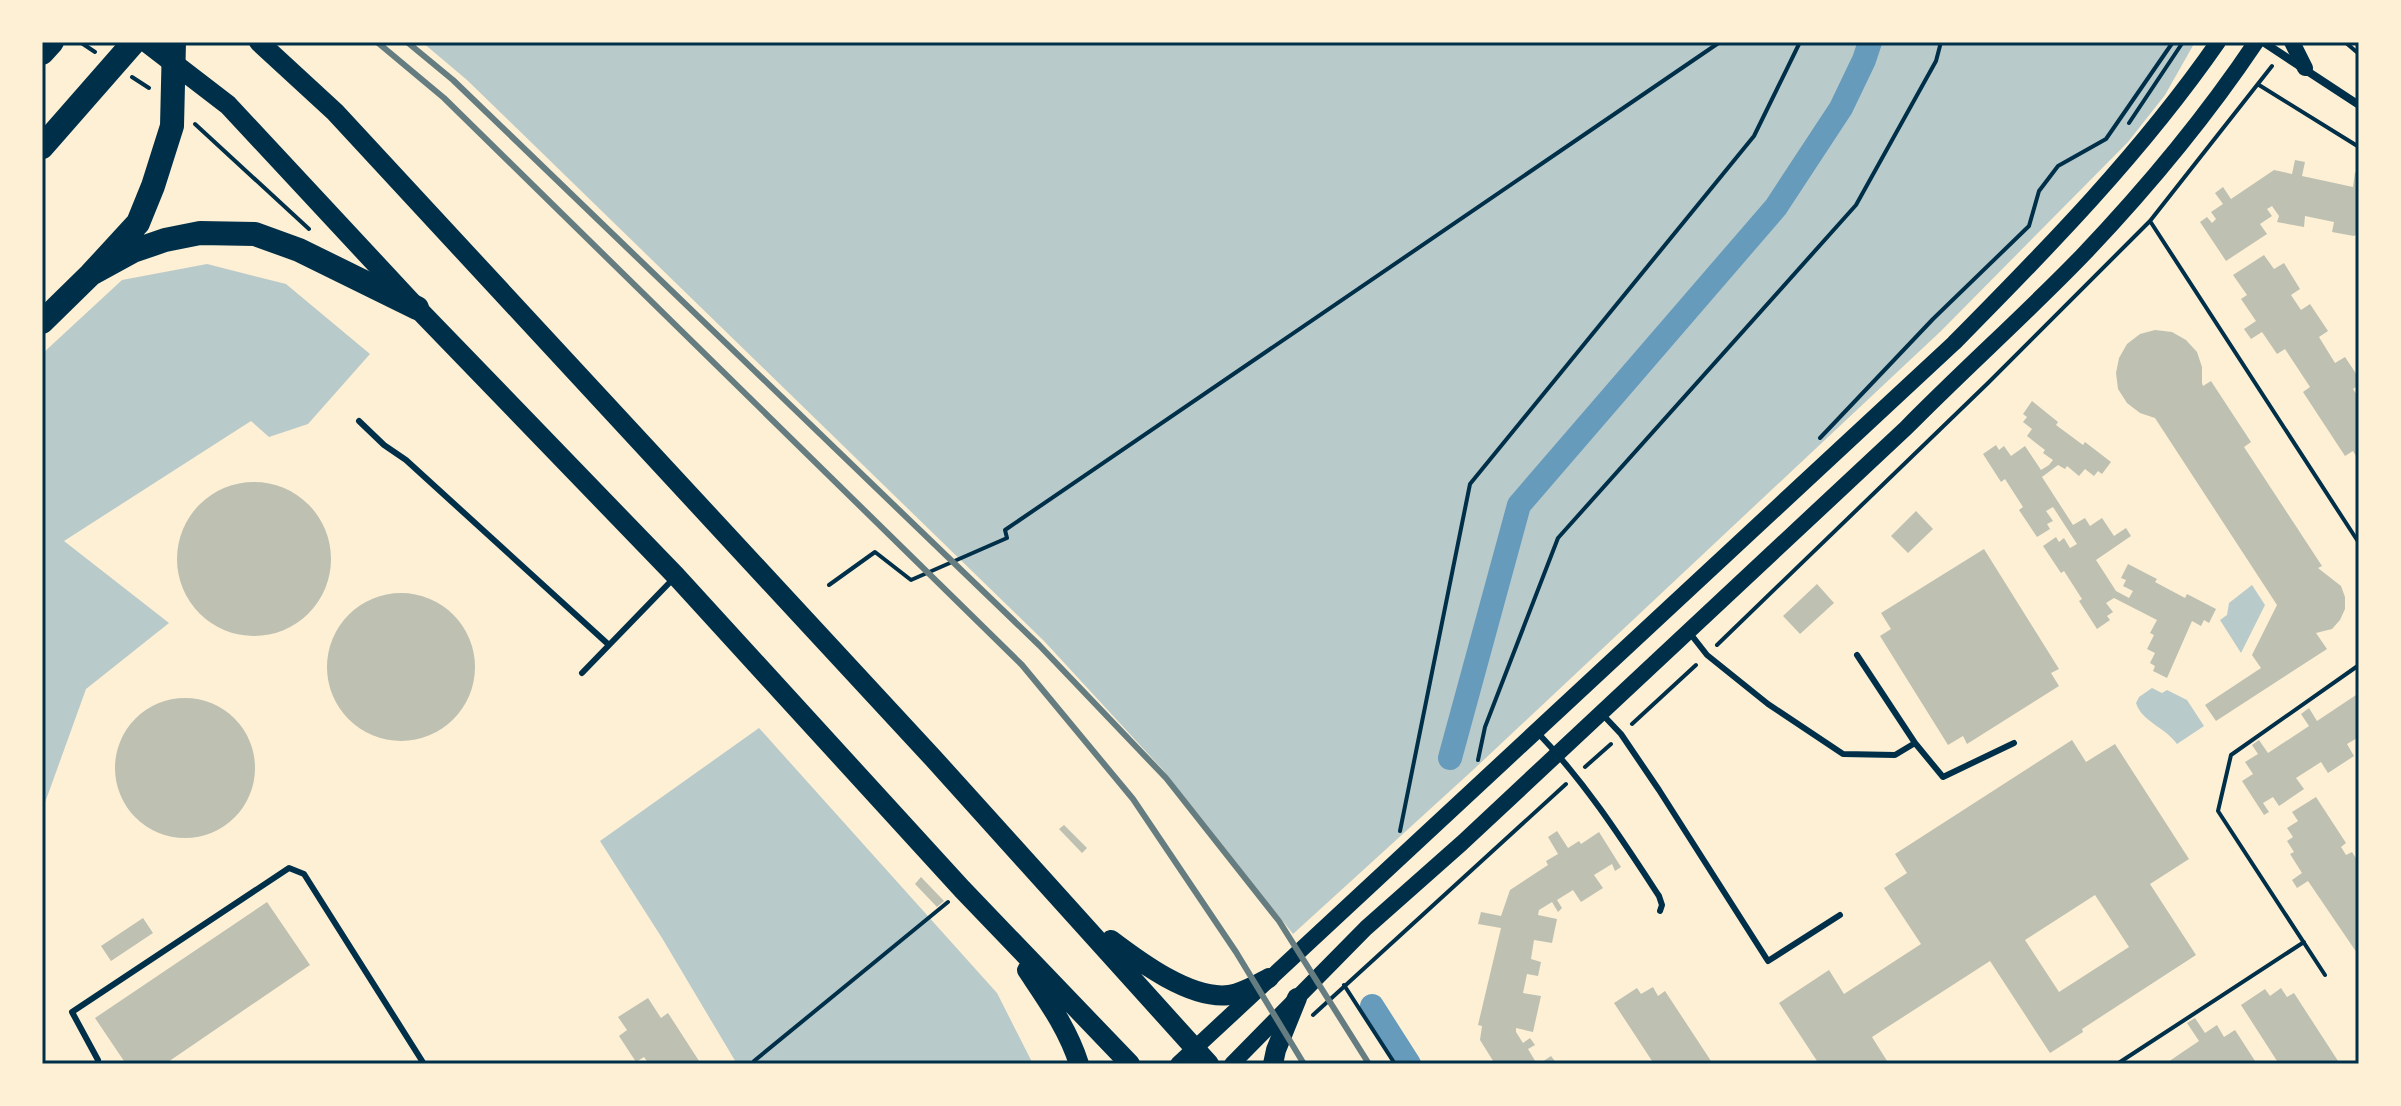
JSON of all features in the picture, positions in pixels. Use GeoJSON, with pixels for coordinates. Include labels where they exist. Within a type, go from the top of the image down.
{"type":"FeatureCollection","features":[{"type":"Feature","properties":{"kind":"highway"},"geometry":{"type":"LineString","coordinates":[[42,53],[52,42]]}},
{"type":"Feature","properties":{"kind":"highway"},"geometry":{"type":"LineString","coordinates":[[42,147],[134,42]]}},
{"type":"Feature","properties":{"kind":"highway"},"geometry":{"type":"LineString","coordinates":[[42,322],[138,223],[172,126],[174,52]]}},
{"type":"Feature","properties":{"kind":"highway"},"geometry":{"type":"LineString","coordinates":[[91,274],[133,251],[165,240],[200,233],[255,234],[299,250],[417,308]]}},
{"type":"Feature","properties":{"kind":"main road"},"geometry":{"type":"LineString","coordinates":[[146,42],[174,52],[228,105],[417,308],[676,576],[988,917],[1130,1064]]}},
{"type":"Feature","properties":{"kind":"main road"},"geometry":{"type":"LineString","coordinates":[[259,42],[335,112],[933,758],[1202,1056]]}},
{"type":"Feature","properties":{"kind":"main road"},"geometry":{"type":"LineString","coordinates":[[1178,1064],[1202,1056],[1269,978],[1890,405],[2043,253],[2162,118],[2218,42]]}},
{"type":"Feature","properties":{"kind":"main road"},"geometry":{"type":"LineString","coordinates":[[1232,1064],[1366,928],[1462,843],[1906,428],[2080,258],[2222,93],[2256,42]]}},
{"type":"Feature","properties":{"kind":"main road"},"geometry":{"type":"LineString","coordinates":[[2292,42],[2305,68]]}},
{"type":"Feature","properties":{"kind":"main road"},"geometry":{"type":"LineString","coordinates":[[1059,896],[1127,952],[1193,989],[1212,995],[1226,995],[1239,993],[1269,978]]}},
{"type":"Feature","properties":{"kind":"main road"},"geometry":{"type":"LineString","coordinates":[[988,917],[1059,1019],[1079,1064]]}},
{"type":"Feature","properties":{"kind":"main road"},"geometry":{"type":"LineString","coordinates":[[1273,1064],[1297,998]]}},
{"type":"Feature","properties":{"kind":"street"},"geometry":{"type":"LineString","coordinates":[[2263,42],[2359,105]]}},
{"type":"Feature","properties":{"kind":"lane"},"geometry":{"type":"LineString","coordinates":[[359,421],[609,645]]}},
{"type":"Feature","properties":{"kind":"lane"},"geometry":{"type":"LineString","coordinates":[[582,673],[676,576]]}},
{"type":"Feature","properties":{"kind":"lane"},"geometry":{"type":"LineString","coordinates":[[1688,631],[1707,655],[1756,694],[1843,754],[1895,755],[1915,743]]}},
{"type":"Feature","properties":{"kind":"lane"},"geometry":{"type":"LineString","coordinates":[[1857,655],[1915,743],[1943,777],[2014,743]]}},
{"type":"Feature","properties":{"kind":"lane"},"geometry":{"type":"LineString","coordinates":[[1600,712],[1629,745],[1768,961],[1840,915]]}},
{"type":"Feature","properties":{"kind":"lane"},"geometry":{"type":"LineString","coordinates":[[1537,732],[1607,816],[1650,882],[1662,905],[1660,911]]}},
{"type":"Feature","properties":{"kind":"lane"},"geometry":{"type":"LineString","coordinates":[[98,1060],[72,1012],[289,868],[304,874],[424,1064]]}},
{"type":"Feature","properties":{"kind":"path"},"geometry":{"type":"LineString","coordinates":[[829,585],[875,552],[911,580],[1007,538],[1005,530],[1720,42]]}},
{"type":"Feature","properties":{"kind":"path"},"geometry":{"type":"LineString","coordinates":[[1410,827],[1399,837],[1470,484],[1754,136],[1800,42]]}},
{"type":"Feature","properties":{"kind":"path"},"geometry":{"type":"LineString","coordinates":[[1489,754],[1477,765],[1485,727],[1558,538],[1856,205],[1936,61],[1941,42]]}},
{"type":"Feature","properties":{"kind":"path"},"geometry":{"type":"LineString","coordinates":[[1818,441],[1933,319],[2029,226],[2039,191],[2048,178],[2058,166],[2106,139],[2173,42]]}},
{"type":"Feature","properties":{"kind":"path"},"geometry":{"type":"LineString","coordinates":[[2345,42],[2359,54]]}},
{"type":"Feature","properties":{"kind":"path"},"geometry":{"type":"LineString","coordinates":[[2259,85],[2359,147]]}},
{"type":"Feature","properties":{"kind":"path"},"geometry":{"type":"LineString","coordinates":[[193,122],[304,222],[314,235]]}},
{"type":"Feature","properties":{"kind":"path"},"geometry":{"type":"LineString","coordinates":[[2150,221],[2359,543]]}},
{"type":"Feature","properties":{"kind":"path"},"geometry":{"type":"LineString","coordinates":[[2325,975],[2218,811],[2231,755],[2359,665]]}},
{"type":"Feature","properties":{"kind":"path"},"geometry":{"type":"LineString","coordinates":[[754,1061],[962,889]]}},
{"type":"Feature","properties":{"kind":"path"},"geometry":{"type":"LineString","coordinates":[[2117,1064],[2304,942]]}},
{"type":"Feature","properties":{"kind":"path"},"geometry":{"type":"LineString","coordinates":[[1344,985],[1395,1064]]}},
{"type":"Feature","properties":{"kind":"shaded area"},"geometry":{"type":"Polygon","coordinates":[[[422,42],[2195,42],[2165,95],[2128,142],[1941,331],[1473,770],[1293,934],[1163,770],[1044,641],[467,80],[422,42]]]}},
{"type":"Feature","properties":{"kind":"shaded area"},"geometry":{"type":"Polygon","coordinates":[[[207,264],[286,284],[370,354],[308,424],[269,437],[251,421],[64,541],[169,623],[86,689],[42,811],[42,354],[122,280],[207,264]]]}},
{"type":"Feature","properties":{"kind":"shaded area"},"geometry":{"type":"Polygon","coordinates":[[[2252,585],[2265,605],[2241,653],[2220,620],[2227,615],[2229,603],[2252,585]]]}},
{"type":"Feature","properties":{"kind":"shaded area"},"geometry":{"type":"Polygon","coordinates":[[[2152,688],[2162,693],[2167,690],[2187,700],[2204,726],[2177,744],[2139,710],[2136,703],[2139,697],[2152,688]]]}},
{"type":"Feature","properties":{"kind":"shaded area"},"geometry":{"type":"Polygon","coordinates":[[[759,728],[997,993],[1033,1064],[737,1064],[600,841],[759,728]]]}},
{"type":"Feature","properties":{"kind":"building"},"geometry":{"type":"Polygon","coordinates":[[[2295,160],[2305,162],[2302,176],[2353,187],[2355,172],[2359,173],[2359,233],[2354,236],[2332,232],[2334,222],[2305,216],[2304,227],[2277,222],[2279,216],[2272,206],[2267,209],[2272,216],[2260,224],[2267,234],[2226,261],[2200,222],[2207,217],[2212,223],[2216,219],[2211,212],[2223,204],[2215,193],[2223,187],[2231,199],[2274,170],[2292,174],[2295,160]]]}},
{"type":"Feature","properties":{"kind":"building"},"geometry":{"type":"Polygon","coordinates":[[[2264,255],[2274,269],[2284,263],[2300,289],[2291,295],[2301,310],[2310,304],[2328,331],[2319,337],[2335,363],[2345,357],[2359,378],[2359,385],[2353,389],[2359,398],[2359,461],[2353,451],[2345,456],[2303,392],[2310,387],[2285,349],[2277,354],[2262,332],[2251,339],[2244,329],[2256,321],[2241,299],[2247,295],[2233,275],[2264,255]]]}},
{"type":"Feature","properties":{"kind":"building"},"geometry":{"type":"Polygon","coordinates":[[[2155,330],[2172,332],[2186,340],[2197,352],[2203,386],[2211,381],[2251,442],[2244,447],[2322,566],[2318,568],[2341,586],[2345,597],[2345,609],[2340,620],[2332,629],[2316,633],[2327,649],[2216,721],[2205,705],[2261,668],[2252,655],[2277,605],[2155,418],[2140,413],[2127,403],[2118,389],[2116,373],[2119,358],[2127,344],[2140,334],[2155,330]]]}},
{"type":"Feature","properties":{"kind":"building"},"geometry":{"type":"Polygon","coordinates":[[[2032,401],[2058,422],[2056,425],[2111,462],[2102,474],[2098,471],[2094,476],[2085,469],[2079,476],[2067,466],[2065,469],[2058,465],[2042,477],[2073,525],[2085,518],[2090,526],[2102,518],[2114,536],[2126,528],[2131,536],[2096,560],[2116,591],[2129,598],[2133,591],[2123,586],[2126,580],[2121,578],[2128,564],[2185,598],[2187,594],[2216,609],[2209,623],[2204,620],[2201,626],[2192,621],[2167,678],[2153,671],[2155,666],[2150,663],[2155,653],[2147,649],[2157,620],[2114,598],[2106,603],[2113,612],[2107,616],[2110,620],[2097,629],[2064,571],[2061,573],[2043,546],[2056,537],[2059,542],[2064,538],[2070,548],[2077,544],[2053,507],[2046,511],[2053,521],[2047,524],[2050,529],[2037,537],[2019,510],[2023,507],[2005,479],[2001,482],[1983,454],[1996,445],[1999,450],[2004,446],[2011,456],[2025,446],[2041,470],[2049,465],[2053,460],[2027,436],[2032,429],[2023,422],[2027,417],[2023,414],[2032,401]]]}},
{"type":"Feature","properties":{"kind":"building"},"geometry":{"type":"Polygon","coordinates":[[[254,482],[283,488],[308,505],[325,530],[331,559],[325,588],[308,613],[283,630],[254,636],[225,630],[200,613],[183,588],[177,559],[183,530],[200,505],[225,488],[254,482]]]}},
{"type":"Feature","properties":{"kind":"building"},"geometry":{"type":"Polygon","coordinates":[[[1916,511],[1933,529],[1908,553],[1891,536],[1916,511]]]}},
{"type":"Feature","properties":{"kind":"building"},"geometry":{"type":"Polygon","coordinates":[[[1984,549],[2059,669],[2051,673],[2059,686],[1967,744],[1963,736],[1948,745],[1880,636],[1891,629],[1881,613],[1984,549]]]}},
{"type":"Feature","properties":{"kind":"building"},"geometry":{"type":"Polygon","coordinates":[[[1817,584],[1834,603],[1800,634],[1783,616],[1817,584]]]}},
{"type":"Feature","properties":{"kind":"building"},"geometry":{"type":"Polygon","coordinates":[[[401,593],[429,599],[453,615],[469,639],[475,667],[469,695],[453,719],[429,735],[401,741],[373,735],[349,719],[333,695],[327,667],[333,639],[349,615],[373,599],[401,593]]]}},
{"type":"Feature","properties":{"kind":"building"},"geometry":{"type":"Polygon","coordinates":[[[2359,693],[2359,737],[2347,744],[2354,756],[2328,773],[2321,762],[2296,778],[2304,789],[2279,806],[2273,797],[2263,803],[2269,812],[2264,815],[2242,781],[2253,774],[2245,762],[2258,754],[2252,745],[2259,740],[2268,753],[2309,726],[2301,714],[2309,708],[2317,721],[2359,693]]]}},
{"type":"Feature","properties":{"kind":"building"},"geometry":{"type":"Polygon","coordinates":[[[185,698],[212,703],[234,719],[250,741],[255,768],[250,795],[234,817],[212,833],[185,838],[158,833],[136,817],[120,795],[115,768],[120,741],[136,719],[158,703],[185,698]]]}},
{"type":"Feature","properties":{"kind":"building"},"geometry":{"type":"Polygon","coordinates":[[[2072,740],[2086,762],[2115,744],[2189,859],[2150,884],[2196,955],[2050,1053],[1990,961],[1872,1037],[1889,1064],[1819,1064],[1779,1003],[1829,970],[1844,994],[1921,944],[1884,888],[1907,873],[1895,854],[2072,740]],[[2095,895],[2025,940],[2059,992],[2129,947],[2095,895]]]}},
{"type":"Feature","properties":{"kind":"building"},"geometry":{"type":"Polygon","coordinates":[[[2316,797],[2346,843],[2341,847],[2346,855],[2352,852],[2359,863],[2359,956],[2308,881],[2297,888],[2292,880],[2302,873],[2290,854],[2294,852],[2287,841],[2293,837],[2287,828],[2298,821],[2292,812],[2316,797]]]}},
{"type":"Feature","properties":{"kind":"building"},"geometry":{"type":"Polygon","coordinates":[[[1064,825],[1087,848],[1082,853],[1059,829],[1064,825]]]}},
{"type":"Feature","properties":{"kind":"building"},"geometry":{"type":"Polygon","coordinates":[[[1557,831],[1568,848],[1579,841],[1581,844],[1599,832],[1621,867],[1615,871],[1612,864],[1594,875],[1603,888],[1581,902],[1573,890],[1557,900],[1562,908],[1558,912],[1552,902],[1539,910],[1538,915],[1557,919],[1552,943],[1534,940],[1531,959],[1541,962],[1538,976],[1527,974],[1523,993],[1541,996],[1533,1032],[1516,1028],[1523,1043],[1530,1038],[1535,1045],[1528,1049],[1537,1064],[1495,1064],[1480,1040],[1482,1026],[1478,1025],[1501,928],[1478,924],[1481,912],[1501,916],[1510,890],[1548,865],[1546,861],[1558,854],[1548,837],[1557,831]]]}},
{"type":"Feature","properties":{"kind":"building"},"geometry":{"type":"Polygon","coordinates":[[[921,877],[944,901],[937,907],[915,884],[921,877]]]}},
{"type":"Feature","properties":{"kind":"building"},"geometry":{"type":"Polygon","coordinates":[[[267,902],[310,965],[165,1064],[126,1064],[95,1018],[267,902]]]}},
{"type":"Feature","properties":{"kind":"building"},"geometry":{"type":"Polygon","coordinates":[[[143,918],[153,933],[111,961],[101,946],[143,918]]]}},
{"type":"Feature","properties":{"kind":"building"},"geometry":{"type":"Polygon","coordinates":[[[1653,987],[1658,996],[1665,991],[1713,1064],[1654,1064],[1614,1003],[1637,988],[1641,994],[1653,987]]]}},
{"type":"Feature","properties":{"kind":"building"},"geometry":{"type":"Polygon","coordinates":[[[2281,988],[2287,997],[2294,993],[2340,1064],[2279,1064],[2241,1005],[2265,989],[2270,996],[2281,988]]]}},
{"type":"Feature","properties":{"kind":"building"},"geometry":{"type":"Polygon","coordinates":[[[648,998],[661,1018],[668,1013],[701,1064],[649,1064],[644,1057],[636,1062],[619,1036],[627,1030],[618,1017],[648,998]]]}},
{"type":"Feature","properties":{"kind":"building"},"geometry":{"type":"Polygon","coordinates":[[[2195,1018],[2205,1033],[2217,1025],[2224,1037],[2235,1030],[2257,1064],[2247,1061],[2242,1064],[2165,1064],[2199,1041],[2187,1023],[2195,1018]]]}},
{"type":"Feature","properties":{"kind":"building"},"geometry":{"type":"Polygon","coordinates":[[[1551,1056],[1557,1064],[1539,1064],[1551,1056]]]}},
{"type":"Feature","properties":{"kind":"waterway"},"geometry":{"type":"LineString","coordinates":[[1450,758],[1519,505],[1776,207],[1841,108],[1870,42]]}},
{"type":"Feature","properties":{"kind":"waterway"},"geometry":{"type":"LineString","coordinates":[[1372,1006],[1409,1064]]}},
{"type":"Feature","properties":{"kind":"railway"},"geometry":{"type":"LineString","coordinates":[[377,42],[444,98],[1022,665],[1133,799],[1236,952],[1304,1064]]}},
{"type":"Feature","properties":{"kind":"railway"},"geometry":{"type":"LineString","coordinates":[[407,42],[453,80],[1039,645],[1166,778],[1279,921],[1369,1064]]}}]}
